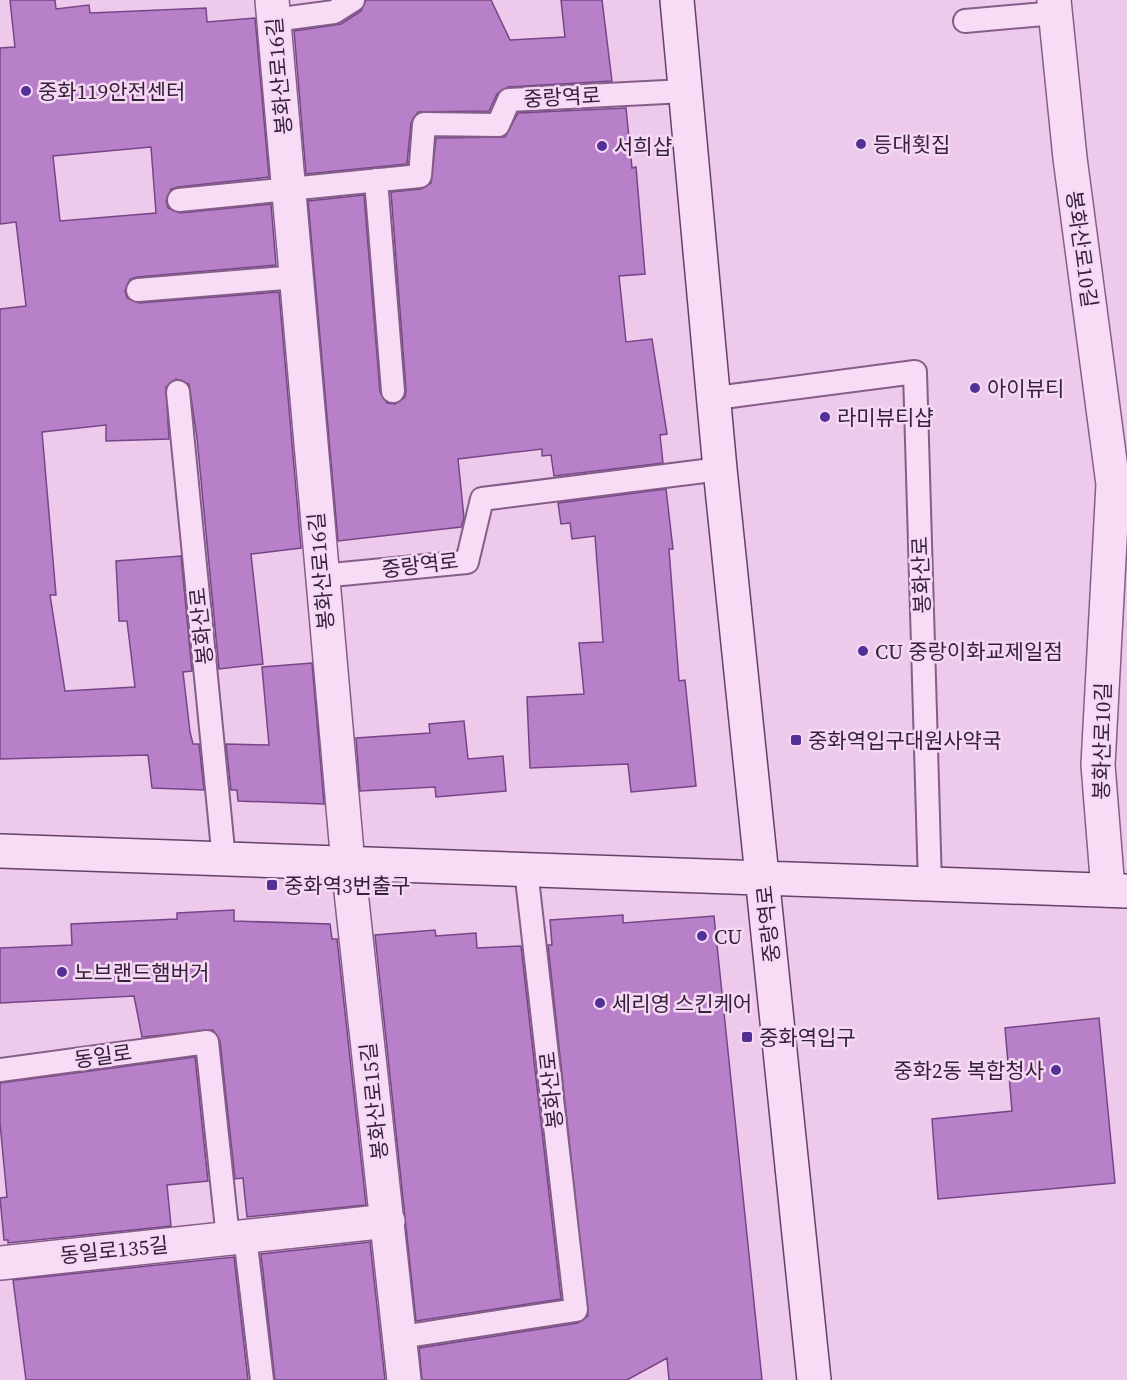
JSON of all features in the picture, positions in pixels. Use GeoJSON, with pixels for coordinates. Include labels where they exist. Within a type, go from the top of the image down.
{"type":"FeatureCollection","features":[{"type":"Feature","properties":{"kind":"street","name":"중랑역로"},"geometry":{"type":"LineString","coordinates":[[676,0],[716,398],[720,469],[814,1380]]}},
{"type":"Feature","properties":{"kind":"street","name":"봉화산로10길"},"geometry":{"type":"LineString","coordinates":[[1055,6],[1070,158],[1120,484],[1098,765],[1118,890]]}},
{"type":"Feature","properties":{"kind":"street","name":"봉화산로16길"},"geometry":{"type":"LineString","coordinates":[[273,10],[348,864]]}},
{"type":"Feature","properties":{"kind":"street"},"geometry":{"type":"LineString","coordinates":[[0,851],[1118,890]]}},
{"type":"Feature","properties":{"kind":"street","name":"봉화산로15길"},"geometry":{"type":"LineString","coordinates":[[348,864],[404,1380]]}},
{"type":"Feature","properties":{"kind":"street","name":"동일로135길"},"geometry":{"type":"LineString","coordinates":[[0,1263],[388,1221]]}},
{"type":"Feature","properties":{"kind":"lane"},"geometry":{"type":"LineString","coordinates":[[273,10],[334,12],[353,0]]}},
{"type":"Feature","properties":{"kind":"lane","name":"봉화산로10길"},"geometry":{"type":"LineString","coordinates":[[965,21],[1055,6]]}},
{"type":"Feature","properties":{"kind":"lane","name":"중랑역로"},"geometry":{"type":"LineString","coordinates":[[289,187],[420,176],[424,124],[498,125],[509,100],[685,91]]}},
{"type":"Feature","properties":{"kind":"lane"},"geometry":{"type":"LineString","coordinates":[[376,180],[393,391]]}},
{"type":"Feature","properties":{"kind":"lane"},"geometry":{"type":"LineString","coordinates":[[179,200],[289,187]]}},
{"type":"Feature","properties":{"kind":"lane"},"geometry":{"type":"LineString","coordinates":[[138,290],[297,277]]}},
{"type":"Feature","properties":{"kind":"lane","name":"봉화산로"},"geometry":{"type":"LineString","coordinates":[[716,398],[915,372],[930,885]]}},
{"type":"Feature","properties":{"kind":"lane","name":"봉화산로"},"geometry":{"type":"LineString","coordinates":[[178,392],[224,860]]}},
{"type":"Feature","properties":{"kind":"lane","name":"중랑역로"},"geometry":{"type":"LineString","coordinates":[[321,576],[467,562],[482,499],[720,469]]}},
{"type":"Feature","properties":{"kind":"lane","name":"봉화산로"},"geometry":{"type":"LineString","coordinates":[[401,1338],[576,1310],[526,870]]}},
{"type":"Feature","properties":{"kind":"lane","name":"동일로"},"geometry":{"type":"LineString","coordinates":[[0,1070],[207,1042],[237,1237]]}},
{"type":"Feature","properties":{"kind":"lane"},"geometry":{"type":"LineString","coordinates":[[237,1237],[262,1380]]}},
{"type":"Feature","properties":{"kind":"building"},"geometry":{"type":"Polygon","coordinates":[[[10,0],[55,0],[56,9],[89,5],[90,13],[206,8],[207,22],[255,18],[269,177],[178,187],[171,189],[166,201],[168,208],[180,213],[271,204],[276,265],[137,277],[130,279],[125,291],[127,298],[139,303],[279,292],[301,548],[251,554],[263,664],[219,669],[197,438],[189,384],[176,379],[166,387],[169,439],[106,441],[106,425],[42,432],[56,595],[50,595],[65,691],[135,687],[127,621],[119,621],[116,561],[181,556],[192,671],[183,672],[190,732],[193,744],[199,744],[204,790],[152,788],[148,755],[0,759],[0,309],[26,306],[16,222],[0,224],[0,48],[15,47],[10,0]],[[151,147],[53,156],[60,221],[156,213],[151,147]]]}},
{"type":"Feature","properties":{"kind":"building"},"geometry":{"type":"Polygon","coordinates":[[[366,0],[491,0],[510,40],[565,37],[561,0],[602,0],[612,81],[508,87],[497,94],[489,111],[418,112],[411,123],[407,164],[306,174],[294,31],[341,24],[361,11],[366,0]]]}},
{"type":"Feature","properties":{"kind":"building"},"geometry":{"type":"Polygon","coordinates":[[[626,108],[632,168],[636,167],[645,274],[619,276],[626,342],[652,339],[667,434],[660,435],[663,463],[554,476],[551,455],[542,456],[542,449],[458,459],[464,518],[461,527],[338,541],[308,201],[364,195],[380,392],[387,403],[395,404],[405,397],[406,390],[391,192],[421,189],[431,183],[436,138],[505,137],[518,113],[626,108]]]}},
{"type":"Feature","properties":{"kind":"building"},"geometry":{"type":"Polygon","coordinates":[[[666,489],[673,549],[669,549],[679,681],[685,680],[696,786],[631,792],[628,764],[530,768],[527,697],[584,694],[579,643],[603,642],[595,536],[572,539],[570,523],[561,524],[558,503],[666,489]]]}},
{"type":"Feature","properties":{"kind":"building"},"geometry":{"type":"Polygon","coordinates":[[[312,663],[324,804],[238,801],[237,790],[231,790],[226,744],[269,745],[262,667],[312,663]]]}},
{"type":"Feature","properties":{"kind":"building"},"geometry":{"type":"Polygon","coordinates":[[[464,721],[468,759],[503,756],[506,791],[436,797],[435,787],[360,791],[356,738],[430,733],[429,724],[464,721]]]}},
{"type":"Feature","properties":{"kind":"building"},"geometry":{"type":"Polygon","coordinates":[[[234,910],[234,921],[330,924],[332,939],[337,939],[366,1205],[247,1217],[243,1178],[235,1179],[220,1041],[213,1030],[142,1037],[134,996],[0,1003],[0,948],[72,945],[71,924],[177,919],[177,913],[234,910]]]}},
{"type":"Feature","properties":{"kind":"building"},"geometry":{"type":"Polygon","coordinates":[[[623,915],[623,923],[714,916],[762,1380],[669,1380],[667,1358],[627,1380],[422,1380],[419,1348],[578,1323],[588,1316],[548,945],[552,945],[550,920],[623,915]]]}},
{"type":"Feature","properties":{"kind":"building"},"geometry":{"type":"Polygon","coordinates":[[[435,930],[436,936],[476,933],[477,948],[521,946],[561,1299],[416,1321],[375,935],[435,930]]]}},
{"type":"Feature","properties":{"kind":"building","name":"중화2동 복합청사"},"geometry":{"type":"Polygon","coordinates":[[[1099,1018],[1115,1183],[938,1199],[932,1119],[1012,1111],[1005,1028],[1099,1018]]]}},
{"type":"Feature","properties":{"kind":"building"},"geometry":{"type":"Polygon","coordinates":[[[195,1057],[208,1181],[167,1185],[171,1226],[8,1243],[8,1240],[4,1240],[0,1198],[7,1197],[0,1123],[0,1083],[195,1057]]]}},
{"type":"Feature","properties":{"kind":"building"},"geometry":{"type":"Polygon","coordinates":[[[370,1242],[385,1380],[275,1380],[261,1254],[370,1242]]]}},
{"type":"Feature","properties":{"kind":"building"},"geometry":{"type":"Polygon","coordinates":[[[234,1257],[248,1380],[26,1380],[13,1280],[234,1257]]]}},
{"type":"Feature","properties":{"kind":"place","name":"중화119안전센터"},"geometry":{"type":"Point","coordinates":[26,91]}},
{"type":"Feature","properties":{"kind":"place","name":"등대횟집"},"geometry":{"type":"Point","coordinates":[861,144]}},
{"type":"Feature","properties":{"kind":"place","name":"서희샵"},"geometry":{"type":"Point","coordinates":[602,146]}},
{"type":"Feature","properties":{"kind":"place","name":"아이뷰티"},"geometry":{"type":"Point","coordinates":[975,388]}},
{"type":"Feature","properties":{"kind":"place","name":"라미뷰티샵"},"geometry":{"type":"Point","coordinates":[825,417]}},
{"type":"Feature","properties":{"kind":"place","name":"CU 중랑이화교제일점"},"geometry":{"type":"Point","coordinates":[863,651]}},
{"type":"Feature","properties":{"kind":"place","name":"중화역입구대원사약국"},"geometry":{"type":"Point","coordinates":[796,740]}},
{"type":"Feature","properties":{"kind":"place","name":"중화역3번출구"},"geometry":{"type":"Point","coordinates":[272,885]}},
{"type":"Feature","properties":{"kind":"place","name":"CU"},"geometry":{"type":"Point","coordinates":[702,936]}},
{"type":"Feature","properties":{"kind":"place","name":"노브랜드햄버거"},"geometry":{"type":"Point","coordinates":[62,972]}},
{"type":"Feature","properties":{"kind":"place","name":"세리영 스킨케어"},"geometry":{"type":"Point","coordinates":[600,1003]}},
{"type":"Feature","properties":{"kind":"place","name":"중화역입구"},"geometry":{"type":"Point","coordinates":[747,1037]}},
{"type":"Feature","properties":{"kind":"place","name":"중화2동 복합청사"},"geometry":{"type":"Point","coordinates":[1056,1070]}}]}
